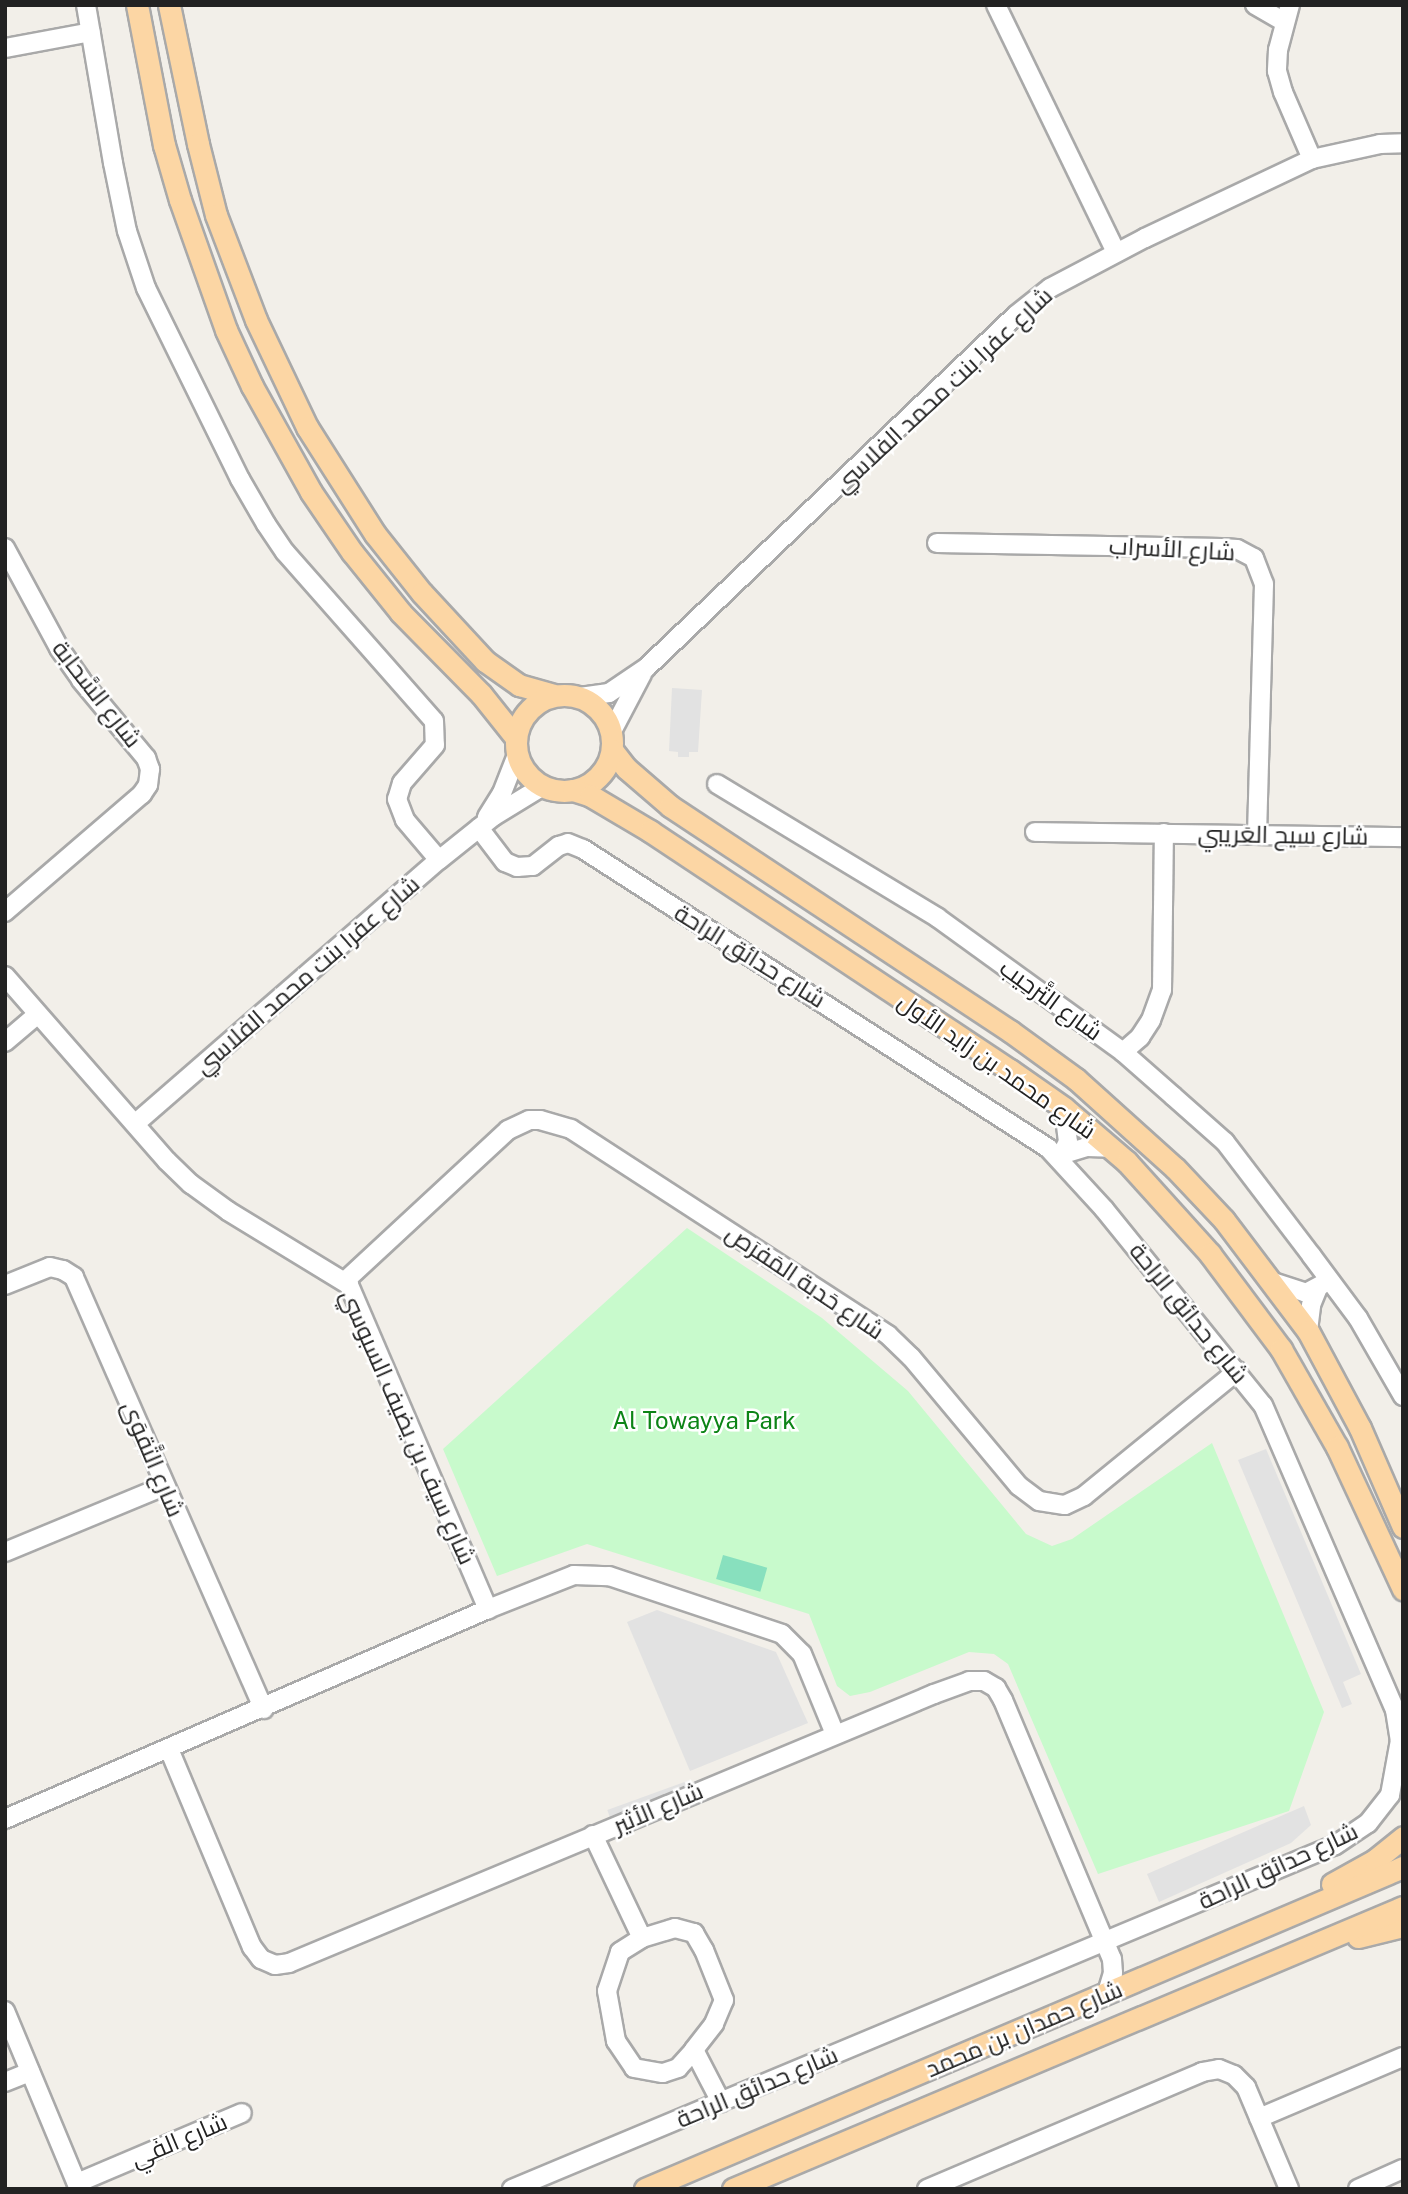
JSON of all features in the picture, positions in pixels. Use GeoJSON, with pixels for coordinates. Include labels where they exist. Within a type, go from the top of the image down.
{"type":"FeatureCollection","features":[{"type":"Feature","properties":{"kind":"main road"},"geometry":{"type":"LineString","coordinates":[[137,5],[158,119],[180,200],[226,330],[252,386],[311,492],[352,552],[401,613],[481,694],[516,746],[522,768],[543,786],[573,790],[599,776],[612,741],[606,718],[595,705],[580,697],[532,691],[485,661],[440,613],[375,534],[307,427],[256,320],[216,215],[169,5]]}},
{"type":"Feature","properties":{"kind":"main road"},"geometry":{"type":"LineString","coordinates":[[516,746],[527,711],[553,695]]}},
{"type":"Feature","properties":{"kind":"main road","name":"شارع محمد بن زايد الأول"},"geometry":{"type":"LineString","coordinates":[[612,741],[626,768],[670,806],[1010,1031],[1076,1079],[1175,1168],[1224,1220],[1308,1331],[1360,1428],[1403,1527]]}},
{"type":"Feature","properties":{"kind":"main road","name":"شارع محمد بن زايد الأول"},"geometry":{"type":"LineString","coordinates":[[573,790],[606,804],[650,831],[1064,1108],[1111,1147],[1210,1254],[1281,1349],[1337,1447],[1401,1587]]}},
{"type":"Feature","properties":{"kind":"main road"},"geometry":{"type":"LineString","coordinates":[[1254,1930],[1297,1900],[1375,1860],[1403,1837]]}},
{"type":"Feature","properties":{"kind":"main road","name":"شارع حمدان بن محمد"},"geometry":{"type":"LineString","coordinates":[[645,2189],[1403,1867]]}},
{"type":"Feature","properties":{"kind":"main road","name":"شارع حمدان بن محمد"},"geometry":{"type":"LineString","coordinates":[[733,2189],[1403,1907]]}},
{"type":"Feature","properties":{"kind":"main road"},"geometry":{"type":"LineString","coordinates":[[1262,1965],[1403,1926]]}},
{"type":"Feature","properties":{"kind":"street"},"geometry":{"type":"LineString","coordinates":[[86,5],[107,135],[136,260],[167,333],[240,479],[285,552],[434,721],[435,745],[402,783],[397,799],[405,820],[439,860]]}},
{"type":"Feature","properties":{"kind":"street"},"geometry":{"type":"LineString","coordinates":[[996,5],[1116,252]]}},
{"type":"Feature","properties":{"kind":"street"},"geometry":{"type":"LineString","coordinates":[[1255,5],[1287,14],[1278,50],[1279,81],[1312,159]]}},
{"type":"Feature","properties":{"kind":"street"},"geometry":{"type":"LineString","coordinates":[[5,48],[91,32]]}},
{"type":"Feature","properties":{"kind":"street","name":"شارع عفرا بنت محمد الفلاسي"},"geometry":{"type":"LineString","coordinates":[[580,697],[608,693],[646,668],[1016,315],[1050,288],[1116,252],[1312,159],[1380,144],[1403,143]]}},
{"type":"Feature","properties":{"kind":"street","name":"شارع الأسراب"},"geometry":{"type":"LineString","coordinates":[[937,543],[1222,548],[1237,549],[1254,558],[1264,584],[1257,834]]}},
{"type":"Feature","properties":{"kind":"street","name":"شارع السَّحابة"},"geometry":{"type":"LineString","coordinates":[[5,548],[59,648],[81,680],[146,758],[150,769],[148,785],[142,794],[5,912]]}},
{"type":"Feature","properties":{"kind":"street","name":"شارع عفرا بنت محمد الفلاسي"},"geometry":{"type":"LineString","coordinates":[[612,741],[646,668]]}},
{"type":"Feature","properties":{"kind":"street","name":"شارع عفرا بنت محمد الفلاسي"},"geometry":{"type":"LineString","coordinates":[[479,828],[502,793],[516,746]]}},
{"type":"Feature","properties":{"kind":"street","name":"شارع التَّرحِيب"},"geometry":{"type":"LineString","coordinates":[[717,784],[938,918],[1123,1052],[1225,1142],[1324,1284],[1358,1318],[1403,1396]]}},
{"type":"Feature","properties":{"kind":"street","name":"شارع عفرا بنت محمد الفلاسي"},"geometry":{"type":"LineString","coordinates":[[136,1123],[439,860],[479,828],[543,786]]}},
{"type":"Feature","properties":{"kind":"street","name":"شارع حدائق الراحة"},"geometry":{"type":"LineString","coordinates":[[479,828],[505,862],[517,867],[533,866],[559,846],[568,843],[583,849],[1062,1156],[1263,1405],[1395,1710],[1400,1740],[1395,1780],[1390,1795],[1376,1815],[1358,1831],[1335,1845],[512,2189]]}},
{"type":"Feature","properties":{"kind":"street","name":"شارع سيح العَريبي"},"geometry":{"type":"LineString","coordinates":[[1034,832],[1403,837]]}},
{"type":"Feature","properties":{"kind":"street","name":"شارع سيح العَريبي"},"geometry":{"type":"LineString","coordinates":[[1123,1052],[1140,1037],[1151,1020],[1162,990],[1164,833]]}},
{"type":"Feature","properties":{"kind":"street","name":"شارع سيف بن يضيف السبوسي"},"geometry":{"type":"LineString","coordinates":[[5,976],[191,1184],[260,1231],[345,1281],[363,1317],[488,1609]]}},
{"type":"Feature","properties":{"kind":"street"},"geometry":{"type":"LineString","coordinates":[[5,1042],[38,1014]]}},
{"type":"Feature","properties":{"kind":"street"},"geometry":{"type":"LineString","coordinates":[[1062,1156],[1068,1142],[1064,1108]]}},
{"type":"Feature","properties":{"kind":"street","name":"شارع حَدبة المَفرَص"},"geometry":{"type":"LineString","coordinates":[[345,1281],[509,1130],[519,1124],[540,1120],[572,1129],[888,1335],[911,1357],[1019,1486],[1039,1501],[1072,1504],[1237,1371]]}},
{"type":"Feature","properties":{"kind":"street"},"geometry":{"type":"LineString","coordinates":[[1062,1156],[1087,1147],[1111,1147]]}},
{"type":"Feature","properties":{"kind":"street","name":"شارع التَّقوَى"},"geometry":{"type":"LineString","coordinates":[[5,1285],[50,1268],[63,1270],[74,1277],[264,1709]]}},
{"type":"Feature","properties":{"kind":"street"},"geometry":{"type":"LineString","coordinates":[[1270,1281],[1296,1292],[1324,1284]]}},
{"type":"Feature","properties":{"kind":"street"},"geometry":{"type":"LineString","coordinates":[[1308,1331],[1311,1305],[1324,1284]]}},
{"type":"Feature","properties":{"kind":"street"},"geometry":{"type":"LineString","coordinates":[[5,1552],[164,1486]]}},
{"type":"Feature","properties":{"kind":"street"},"geometry":{"type":"LineString","coordinates":[[5,1819],[264,1709],[488,1609],[558,1579],[574,1575],[598,1575],[782,1634],[802,1654],[835,1734]]}},
{"type":"Feature","properties":{"kind":"street","name":"شارع الأثير"},"geometry":{"type":"LineString","coordinates":[[169,1749],[252,1947],[261,1959],[275,1965],[289,1964],[835,1734],[969,1681],[984,1681],[996,1689],[1112,1959]]}},
{"type":"Feature","properties":{"kind":"street"},"geometry":{"type":"LineString","coordinates":[[593,1835],[642,1938]]}},
{"type":"Feature","properties":{"kind":"street"},"geometry":{"type":"LineString","coordinates":[[675,1928],[694,1933],[704,1950],[724,2000],[715,2024],[694,2050],[678,2068],[663,2073],[634,2068],[616,2041],[607,1991],[620,1952],[642,1938],[675,1928]]}},
{"type":"Feature","properties":{"kind":"street"},"geometry":{"type":"LineString","coordinates":[[1112,1959],[1142,1979]]}},
{"type":"Feature","properties":{"kind":"street"},"geometry":{"type":"LineString","coordinates":[[1107,1993],[1113,1973],[1112,1959]]}},
{"type":"Feature","properties":{"kind":"street"},"geometry":{"type":"LineString","coordinates":[[5,2011],[78,2186]]}},
{"type":"Feature","properties":{"kind":"street"},"geometry":{"type":"LineString","coordinates":[[694,2050],[721,2102]]}},
{"type":"Feature","properties":{"kind":"street"},"geometry":{"type":"LineString","coordinates":[[1259,2118],[1403,2057]]}},
{"type":"Feature","properties":{"kind":"street"},"geometry":{"type":"LineString","coordinates":[[927,2189],[1210,2070],[1227,2071],[1241,2080],[1289,2189]]}},
{"type":"Feature","properties":{"kind":"street"},"geometry":{"type":"LineString","coordinates":[[5,2082],[30,2072]]}},
{"type":"Feature","properties":{"kind":"street","name":"شارع الفَي"},"geometry":{"type":"LineString","coordinates":[[78,2186],[242,2113]]}},
{"type":"Feature","properties":{"kind":"street"},"geometry":{"type":"LineString","coordinates":[[1358,2189],[1403,2169]]}},
{"type":"Feature","properties":{"kind":"green space","name":"Al Towayya Park"},"geometry":{"type":"Polygon","coordinates":[[[687,1228],[822,1318],[908,1391],[1026,1534],[1052,1546],[1072,1539],[1212,1443],[1324,1712],[1289,1811],[1098,1874],[1008,1664],[994,1654],[969,1652],[870,1692],[850,1696],[837,1686],[809,1614],[587,1544],[497,1576],[443,1449],[687,1228]]]}},
{"type":"Feature","properties":{"kind":"green space"},"geometry":{"type":"Polygon","coordinates":[[[723,1555],[767,1568],[760,1592],[716,1579],[723,1555]]]}},
{"type":"Feature","properties":{"kind":"shaded area"},"geometry":{"type":"Polygon","coordinates":[[[672,688],[702,690],[698,752],[689,752],[689,757],[678,757],[678,752],[669,751],[672,688]]]}},
{"type":"Feature","properties":{"kind":"shaded area"},"geometry":{"type":"Polygon","coordinates":[[[1266,1449],[1361,1674],[1343,1682],[1352,1704],[1342,1708],[1238,1460],[1266,1449]]]}},
{"type":"Feature","properties":{"kind":"shaded area"},"geometry":{"type":"Polygon","coordinates":[[[657,1610],[776,1652],[808,1723],[690,1771],[627,1622],[657,1610]]]}},
{"type":"Feature","properties":{"kind":"shaded area"},"geometry":{"type":"Polygon","coordinates":[[[690,1780],[694,1791],[611,1821],[607,1810],[690,1780]]]}},
{"type":"Feature","properties":{"kind":"shaded area"},"geometry":{"type":"Polygon","coordinates":[[[1304,1806],[1311,1825],[1291,1843],[1159,1902],[1147,1874],[1304,1806]]]}}]}
